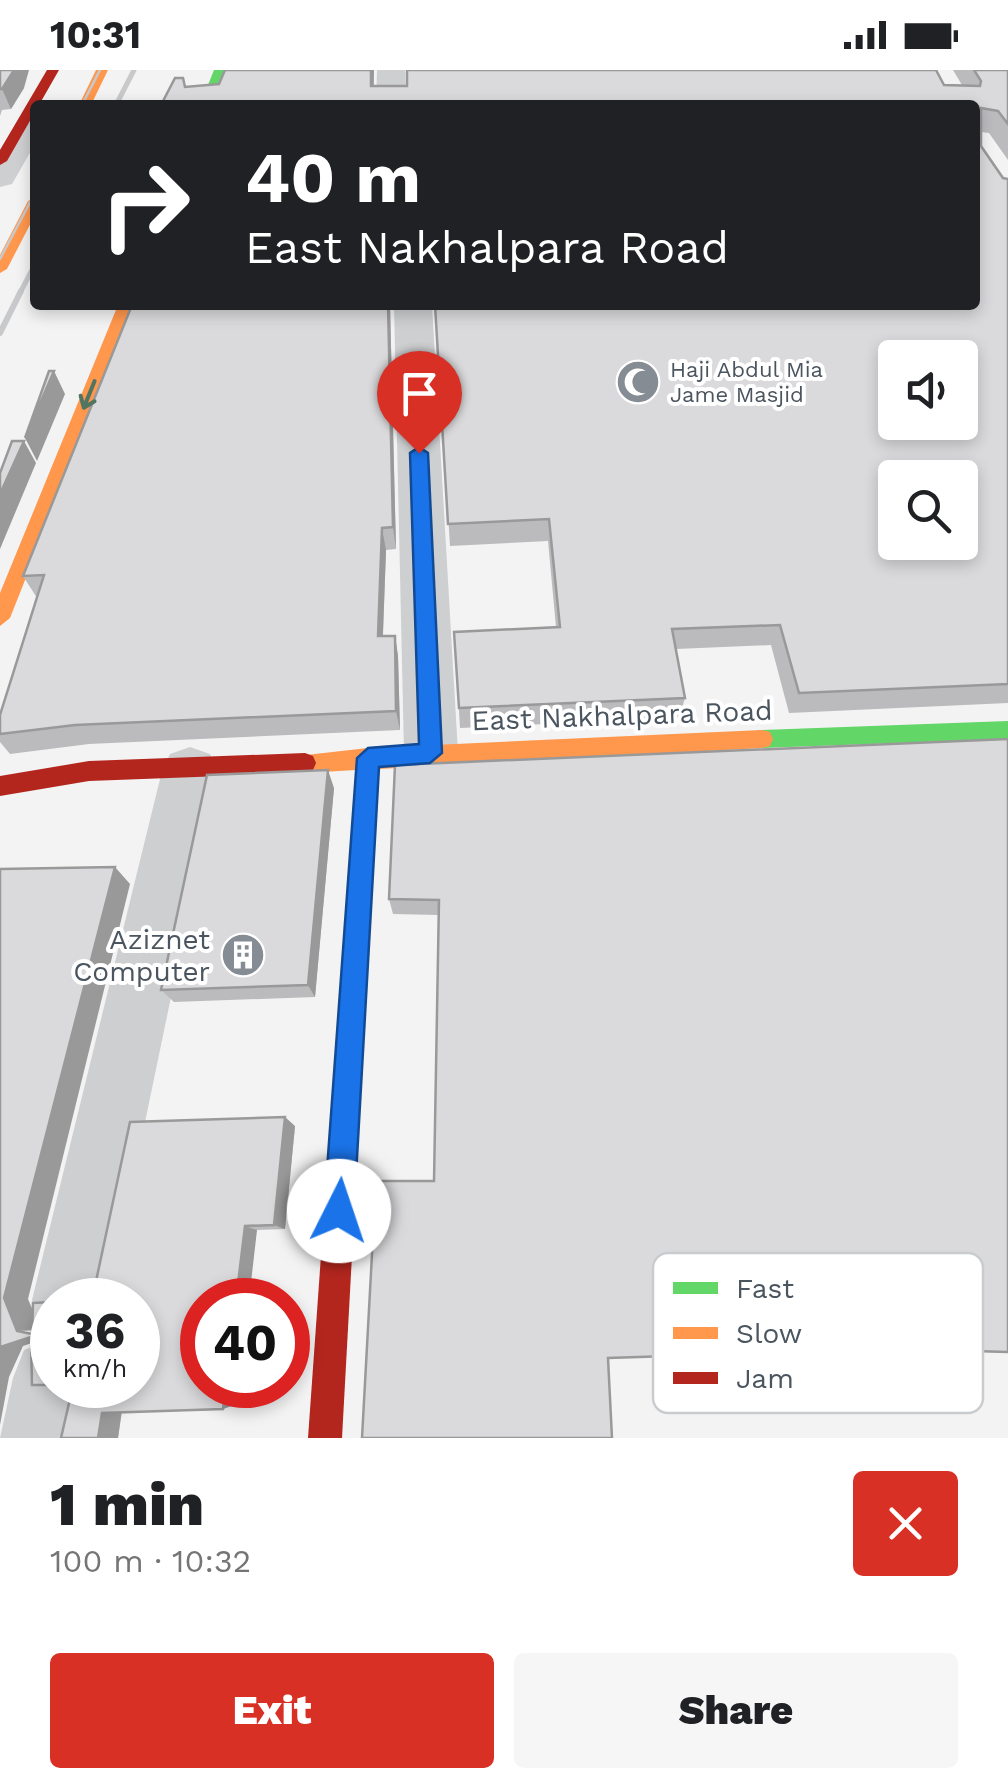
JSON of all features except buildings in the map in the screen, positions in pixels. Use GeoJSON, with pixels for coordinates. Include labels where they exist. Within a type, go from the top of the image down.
{"type":"FeatureCollection","features":[{"type":"Feature","properties":{"kind":"main road"},"geometry":{"type":"LineString","coordinates":[[36,100],[53,70]]}},
{"type":"Feature","properties":{"kind":"main road"},"geometry":{"type":"LineString","coordinates":[[87,100],[102,70]]}},
{"type":"Feature","properties":{"kind":"main road"},"geometry":{"type":"LineString","coordinates":[[0,161],[30,109]]}},
{"type":"Feature","properties":{"kind":"main road"},"geometry":{"type":"LineString","coordinates":[[0,269],[30,211]]}},
{"type":"Feature","properties":{"kind":"main road"},"geometry":{"type":"LineString","coordinates":[[0,618],[124,310]]}},
{"type":"Feature","properties":{"kind":"main road","name":"East Nakhalpara Road"},"geometry":{"type":"LineString","coordinates":[[0,786],[32,776],[190,771],[430,753],[1008,730]]}},
{"type":"Feature","properties":{"kind":"main road"},"geometry":{"type":"LineString","coordinates":[[325,1438],[368,758]]}},
{"type":"Feature","properties":{"kind":"street"},"geometry":{"type":"LineString","coordinates":[[45,100],[62,70]]}},
{"type":"Feature","properties":{"kind":"street"},"geometry":{"type":"LineString","coordinates":[[207,100],[218,70]]}},
{"type":"Feature","properties":{"kind":"street"},"geometry":{"type":"LineString","coordinates":[[391,70],[391,100]]}},
{"type":"Feature","properties":{"kind":"street"},"geometry":{"type":"LineString","coordinates":[[0,177],[30,126]]}},
{"type":"Feature","properties":{"kind":"street"},"geometry":{"type":"LineString","coordinates":[[413,310],[430,753]]}},
{"type":"Feature","properties":{"kind":"street"},"geometry":{"type":"LineString","coordinates":[[75,1278],[190,771]]}},
{"type":"Feature","properties":{"kind":"street"},"geometry":{"type":"LineString","coordinates":[[39,1438],[46,1408]]}},
{"type":"Feature","properties":{"kind":"tram line"},"geometry":{"type":"LineString","coordinates":[[85,100],[100,70]]}},
{"type":"Feature","properties":{"kind":"tram line"},"geometry":{"type":"LineString","coordinates":[[0,259],[30,202]]}},
{"type":"Feature","properties":{"kind":"railway"},"geometry":{"type":"LineString","coordinates":[[119,100],[134,70]]}},
{"type":"Feature","properties":{"kind":"railway"},"geometry":{"type":"LineString","coordinates":[[20,293],[30,274]]}},
{"type":"Feature","properties":{"kind":"railway"},"geometry":{"type":"LineString","coordinates":[[0,333],[20,293]]}},
{"type":"Feature","properties":{"kind":"traffic: fast"},"geometry":{"type":"LineString","coordinates":[[208,100],[220,70]]}},
{"type":"Feature","properties":{"kind":"traffic: fast"},"geometry":{"type":"LineString","coordinates":[[762,739],[1008,730]]}},
{"type":"Feature","properties":{"kind":"traffic: slow"},"geometry":{"type":"LineString","coordinates":[[87,100],[102,70]]}},
{"type":"Feature","properties":{"kind":"traffic: slow"},"geometry":{"type":"LineString","coordinates":[[0,269],[30,211]]}},
{"type":"Feature","properties":{"kind":"traffic: slow"},"geometry":{"type":"LineString","coordinates":[[0,618],[124,310]]}},
{"type":"Feature","properties":{"kind":"traffic: slow"},"geometry":{"type":"LineString","coordinates":[[305,763],[762,739]]}},
{"type":"Feature","properties":{"kind":"traffic: slow"},"geometry":{"type":"LineString","coordinates":[[348,1073],[368,758]]}},
{"type":"Feature","properties":{"kind":"traffic: jam"},"geometry":{"type":"LineString","coordinates":[[36,100],[53,70]]}},
{"type":"Feature","properties":{"kind":"traffic: jam"},"geometry":{"type":"LineString","coordinates":[[0,161],[30,109]]}},
{"type":"Feature","properties":{"kind":"traffic: jam"},"geometry":{"type":"LineString","coordinates":[[0,786],[89,771],[305,763]]}},
{"type":"Feature","properties":{"kind":"traffic: jam"},"geometry":{"type":"LineString","coordinates":[[325,1438],[348,1073]]}},
{"type":"Feature","properties":{"kind":"place","name":"Haji Abdul Mia Jame Masjid"},"geometry":{"type":"Point","coordinates":[638,382]}},
{"type":"Feature","properties":{"kind":"place","name":"Aziznet Computer"},"geometry":{"type":"Point","coordinates":[243,955]}},
{"type":"Feature","properties":{"kind":"route"},"geometry":{"type":"LineString","coordinates":[[339,1211],[368,758],[430,753],[419,453]]}}]}
